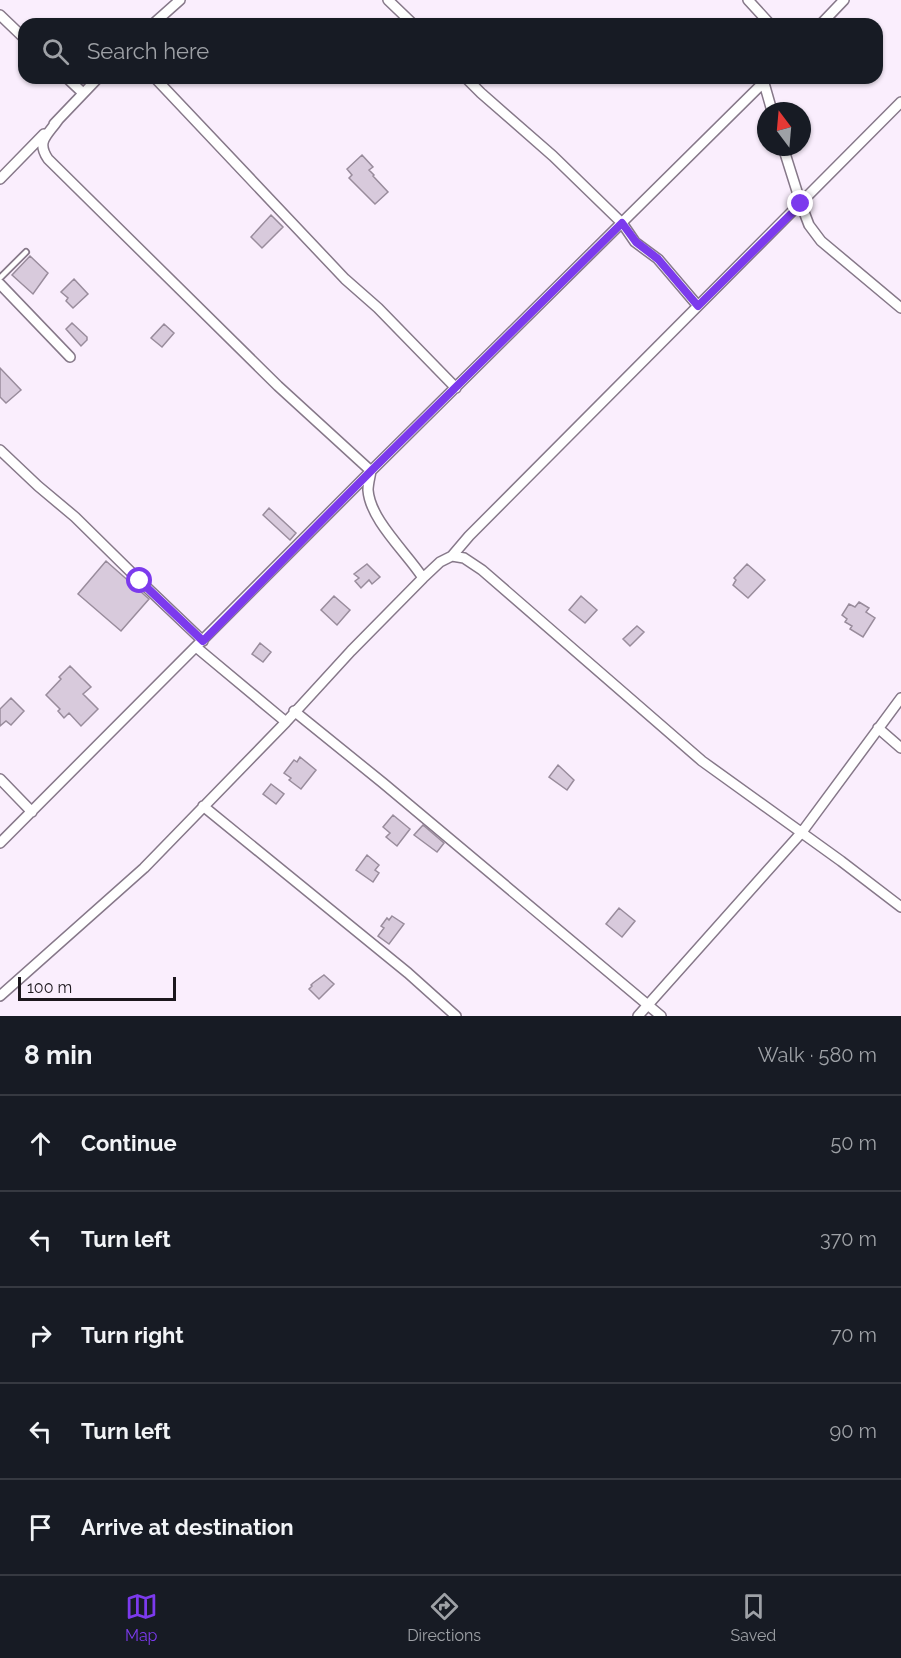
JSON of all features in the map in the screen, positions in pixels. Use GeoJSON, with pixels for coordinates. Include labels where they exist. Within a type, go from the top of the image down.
{"type":"FeatureCollection","features":[{"type":"Feature","properties":{"kind":"street"},"geometry":{"type":"LineString","coordinates":[[160,18],[180,0]]}},
{"type":"Feature","properties":{"kind":"street"},"geometry":{"type":"LineString","coordinates":[[388,0],[407,18]]}},
{"type":"Feature","properties":{"kind":"street"},"geometry":{"type":"LineString","coordinates":[[748,0],[764,18]]}},
{"type":"Feature","properties":{"kind":"street"},"geometry":{"type":"LineString","coordinates":[[827,18],[844,0]]}},
{"type":"Feature","properties":{"kind":"street"},"geometry":{"type":"LineString","coordinates":[[0,15],[18,32]]}},
{"type":"Feature","properties":{"kind":"street"},"geometry":{"type":"LineString","coordinates":[[73,84],[83,93]]}},
{"type":"Feature","properties":{"kind":"street"},"geometry":{"type":"LineString","coordinates":[[2,175],[92,84]]}},
{"type":"Feature","properties":{"kind":"street"},"geometry":{"type":"LineString","coordinates":[[161,84],[345,279],[378,308],[456,388]]}},
{"type":"Feature","properties":{"kind":"street"},"geometry":{"type":"LineString","coordinates":[[472,84],[553,156],[622,223],[636,242],[658,259],[698,306]]}},
{"type":"Feature","properties":{"kind":"street"},"geometry":{"type":"LineString","coordinates":[[0,843],[762,84]]}},
{"type":"Feature","properties":{"kind":"street"},"geometry":{"type":"LineString","coordinates":[[767,84],[770,102]]}},
{"type":"Feature","properties":{"kind":"street"},"geometry":{"type":"LineString","coordinates":[[0,996],[144,868],[423,578],[440,562],[452,556],[469,536],[901,102]]}},
{"type":"Feature","properties":{"kind":"street"},"geometry":{"type":"LineString","coordinates":[[58,120],[42,142],[42,150],[48,159],[278,386],[371,471]]}},
{"type":"Feature","properties":{"kind":"street"},"geometry":{"type":"LineString","coordinates":[[786,156],[809,225],[821,241],[901,308]]}},
{"type":"Feature","properties":{"kind":"street"},"geometry":{"type":"LineString","coordinates":[[0,284],[70,357]]}},
{"type":"Feature","properties":{"kind":"street"},"geometry":{"type":"LineString","coordinates":[[0,450],[75,517],[200,644],[286,722]]}},
{"type":"Feature","properties":{"kind":"street"},"geometry":{"type":"LineString","coordinates":[[371,471],[368,490],[377,515],[423,578]]}},
{"type":"Feature","properties":{"kind":"street"},"geometry":{"type":"LineString","coordinates":[[452,556],[464,558],[482,570],[702,761],[842,861],[901,908]]}},
{"type":"Feature","properties":{"kind":"street"},"geometry":{"type":"LineString","coordinates":[[638,1016],[802,832],[901,698]]}},
{"type":"Feature","properties":{"kind":"street"},"geometry":{"type":"LineString","coordinates":[[294,711],[661,1016]]}},
{"type":"Feature","properties":{"kind":"street"},"geometry":{"type":"LineString","coordinates":[[878,728],[901,748]]}},
{"type":"Feature","properties":{"kind":"street"},"geometry":{"type":"LineString","coordinates":[[0,779],[32,812]]}},
{"type":"Feature","properties":{"kind":"street"},"geometry":{"type":"LineString","coordinates":[[203,806],[408,973],[456,1016]]}},
{"type":"Feature","properties":{"kind":"lane"},"geometry":{"type":"LineString","coordinates":[[0,278],[26,252]]}},
{"type":"Feature","properties":{"kind":"building"},"geometry":{"type":"Polygon","coordinates":[[[362,155],[373,167],[369,170],[373,176],[388,192],[375,204],[349,178],[352,175],[347,169],[362,155]]]}},
{"type":"Feature","properties":{"kind":"building"},"geometry":{"type":"Polygon","coordinates":[[[271,215],[283,227],[262,248],[251,237],[271,215]]]}},
{"type":"Feature","properties":{"kind":"building"},"geometry":{"type":"Polygon","coordinates":[[[30,256],[48,273],[33,294],[12,275],[30,256]]]}},
{"type":"Feature","properties":{"kind":"building"},"geometry":{"type":"Polygon","coordinates":[[[74,279],[88,294],[73,308],[66,301],[68,298],[61,292],[74,279]]]}},
{"type":"Feature","properties":{"kind":"building"},"geometry":{"type":"Polygon","coordinates":[[[72,323],[87,337],[81,346],[66,329],[72,323]]]}},
{"type":"Feature","properties":{"kind":"building"},"geometry":{"type":"Polygon","coordinates":[[[164,324],[174,333],[162,347],[151,338],[164,324]]]}},
{"type":"Feature","properties":{"kind":"building"},"geometry":{"type":"Polygon","coordinates":[[[0,368],[21,390],[6,403],[0,397],[0,368]]]}},
{"type":"Feature","properties":{"kind":"building"},"geometry":{"type":"Polygon","coordinates":[[[269,508],[296,533],[290,540],[263,515],[269,508]]]}},
{"type":"Feature","properties":{"kind":"building"},"geometry":{"type":"Polygon","coordinates":[[[106,561],[149,599],[121,631],[78,594],[106,561]]]}},
{"type":"Feature","properties":{"kind":"building"},"geometry":{"type":"Polygon","coordinates":[[[367,564],[380,577],[372,584],[369,580],[361,588],[355,581],[359,578],[354,574],[367,564]]]}},
{"type":"Feature","properties":{"kind":"building"},"geometry":{"type":"Polygon","coordinates":[[[747,564],[765,580],[748,598],[733,585],[736,580],[734,578],[747,564]]]}},
{"type":"Feature","properties":{"kind":"building"},"geometry":{"type":"Polygon","coordinates":[[[334,596],[350,610],[337,625],[321,610],[334,596]]]}},
{"type":"Feature","properties":{"kind":"building"},"geometry":{"type":"Polygon","coordinates":[[[581,596],[597,610],[585,623],[569,610],[581,596]]]}},
{"type":"Feature","properties":{"kind":"building"},"geometry":{"type":"Polygon","coordinates":[[[859,602],[869,608],[866,612],[875,618],[863,637],[850,629],[852,626],[845,622],[847,619],[842,615],[849,604],[855,607],[859,602]]]}},
{"type":"Feature","properties":{"kind":"building"},"geometry":{"type":"Polygon","coordinates":[[[637,626],[644,632],[630,646],[623,639],[637,626]]]}},
{"type":"Feature","properties":{"kind":"building"},"geometry":{"type":"Polygon","coordinates":[[[260,643],[271,652],[263,662],[252,654],[260,643]]]}},
{"type":"Feature","properties":{"kind":"building"},"geometry":{"type":"Polygon","coordinates":[[[70,666],[91,687],[83,694],[98,709],[81,726],[69,713],[64,718],[58,711],[60,709],[46,695],[70,666]]]}},
{"type":"Feature","properties":{"kind":"building"},"geometry":{"type":"Polygon","coordinates":[[[11,698],[24,711],[11,725],[6,721],[0,726],[0,709],[11,698]]]}},
{"type":"Feature","properties":{"kind":"building"},"geometry":{"type":"Polygon","coordinates":[[[300,757],[316,770],[301,789],[284,773],[294,760],[297,762],[300,757]]]}},
{"type":"Feature","properties":{"kind":"building"},"geometry":{"type":"Polygon","coordinates":[[[558,765],[574,780],[567,790],[549,777],[558,765]]]}},
{"type":"Feature","properties":{"kind":"building"},"geometry":{"type":"Polygon","coordinates":[[[271,784],[284,794],[276,804],[263,794],[271,784]]]}},
{"type":"Feature","properties":{"kind":"building"},"geometry":{"type":"Polygon","coordinates":[[[393,815],[410,829],[397,846],[386,837],[390,833],[383,827],[393,815]]]}},
{"type":"Feature","properties":{"kind":"building"},"geometry":{"type":"Polygon","coordinates":[[[423,825],[444,843],[437,852],[414,835],[423,825]]]}},
{"type":"Feature","properties":{"kind":"building"},"geometry":{"type":"Polygon","coordinates":[[[367,855],[379,865],[375,870],[379,873],[373,882],[356,870],[367,855]]]}},
{"type":"Feature","properties":{"kind":"building"},"geometry":{"type":"Polygon","coordinates":[[[619,908],[635,921],[622,937],[606,924],[619,908]]]}},
{"type":"Feature","properties":{"kind":"building"},"geometry":{"type":"Polygon","coordinates":[[[392,916],[404,924],[389,944],[378,936],[384,928],[381,926],[387,918],[389,920],[392,916]]]}},
{"type":"Feature","properties":{"kind":"building"},"geometry":{"type":"Polygon","coordinates":[[[324,975],[334,984],[319,999],[309,989],[324,975]]]}},
{"type":"Feature","properties":{"kind":"route"},"geometry":{"type":"LineString","coordinates":[[140,581],[203,641],[622,223],[636,242],[658,259],[698,306],[801,204]]}}]}
